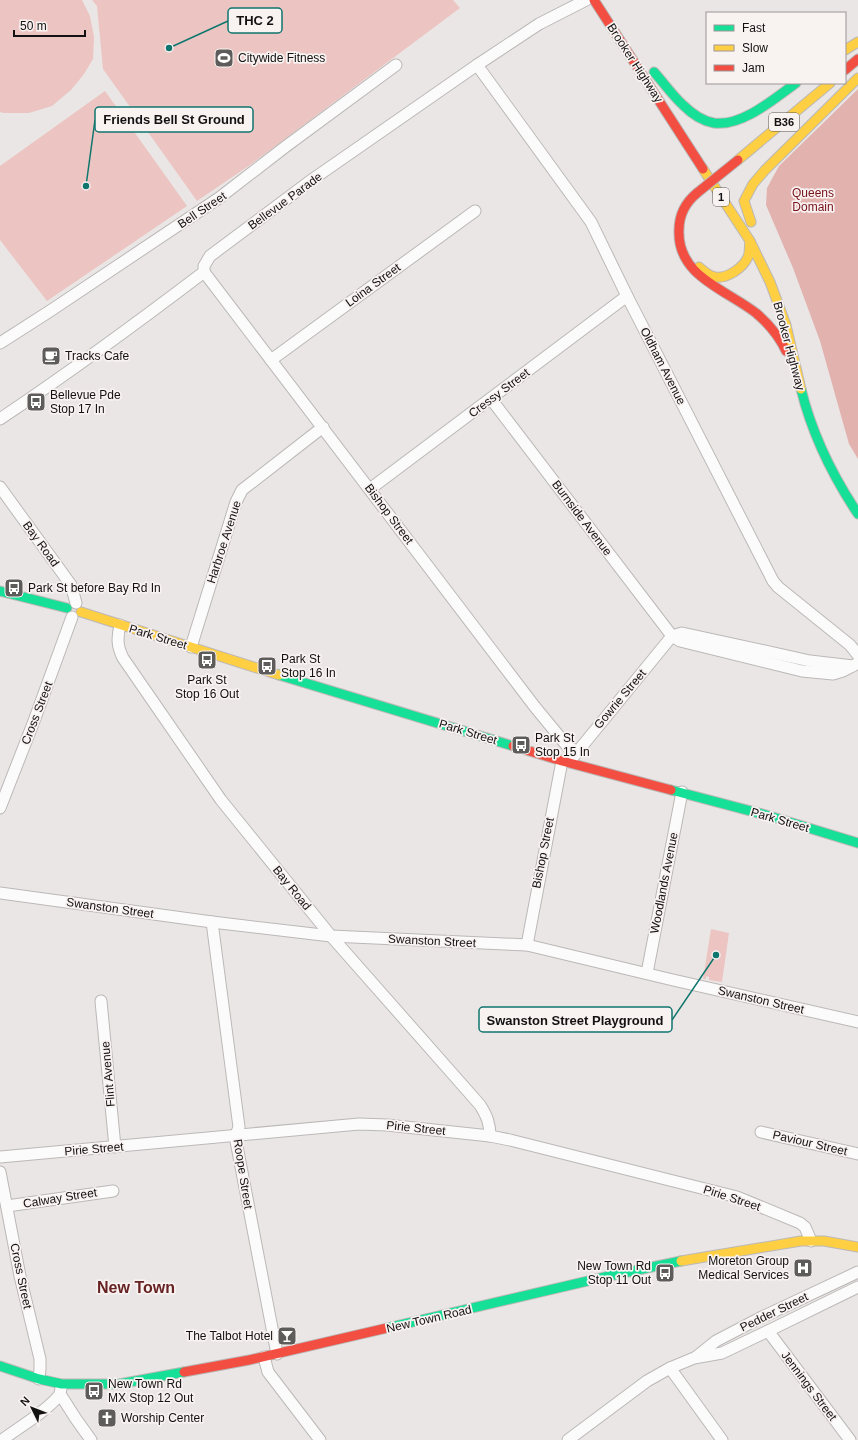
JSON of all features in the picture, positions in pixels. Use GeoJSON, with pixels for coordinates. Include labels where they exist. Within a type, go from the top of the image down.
{"type":"FeatureCollection","features":[{"type":"Feature","properties":{"kind":"main road","name":"Brooker Highway"},"geometry":{"type":"LineString","coordinates":[[594,0],[750,241],[764,268],[786,325],[801,392],[815,434],[839,485],[858,514]]}},
{"type":"Feature","properties":{"kind":"main road"},"geometry":{"type":"LineString","coordinates":[[846,49],[858,42]]}},
{"type":"Feature","properties":{"kind":"main road"},"geometry":{"type":"LineString","coordinates":[[846,69],[858,59]]}},
{"type":"Feature","properties":{"kind":"main road","name":"Brooker Highway"},"geometry":{"type":"LineString","coordinates":[[684,117],[652,69],[682,104],[693,113],[706,120],[717,123],[731,122],[743,118],[794,84]]}},
{"type":"Feature","properties":{"kind":"main road"},"geometry":{"type":"LineString","coordinates":[[751,222],[744,201],[747,193],[756,180],[858,78]]}},
{"type":"Feature","properties":{"kind":"main road","name":"B36"},"geometry":{"type":"LineString","coordinates":[[697,193],[829,84]]}},
{"type":"Feature","properties":{"kind":"main road","name":"1"},"geometry":{"type":"LineString","coordinates":[[717,170],[726,183]]}},
{"type":"Feature","properties":{"kind":"main road"},"geometry":{"type":"LineString","coordinates":[[697,193],[687,217],[685,234],[690,254],[694,262],[700,268],[708,274],[716,277],[726,275],[734,271],[742,265],[748,257],[750,241]]}},
{"type":"Feature","properties":{"kind":"main road"},"geometry":{"type":"LineString","coordinates":[[697,193],[683,207],[679,228],[678,237],[681,249],[688,263],[696,273],[761,317],[774,330],[784,346],[790,360],[796,385],[801,392]]}},
{"type":"Feature","properties":{"kind":"main road","name":"1"},"geometry":{"type":"LineString","coordinates":[[734,196],[758,232]]}},
{"type":"Feature","properties":{"kind":"main road","name":"Park Street"},"geometry":{"type":"LineString","coordinates":[[0,591],[74,610],[264,671],[566,762],[766,815],[858,843]]}},
{"type":"Feature","properties":{"kind":"main road","name":"New Town Road"},"geometry":{"type":"LineString","coordinates":[[0,1366],[39,1379],[61,1389],[119,1384],[264,1357],[616,1274],[705,1256],[764,1246],[812,1241],[858,1247]]}},
{"type":"Feature","properties":{"kind":"street","name":"Bellevue Parade"},"geometry":{"type":"LineString","coordinates":[[0,419],[85,360],[204,272],[204,266],[210,256],[313,179],[477,65],[539,24],[586,0]]}},
{"type":"Feature","properties":{"kind":"street","name":"Bell Street"},"geometry":{"type":"LineString","coordinates":[[0,344],[219,198],[291,142],[396,65]]}},
{"type":"Feature","properties":{"kind":"street","name":"Oldham Avenue"},"geometry":{"type":"LineString","coordinates":[[477,65],[591,222],[627,296],[773,581],[778,587],[850,645],[858,655]]}},
{"type":"Feature","properties":{"kind":"street","name":"Loina Street"},"geometry":{"type":"LineString","coordinates":[[271,360],[474,211]]}},
{"type":"Feature","properties":{"kind":"street","name":"Bishop Street"},"geometry":{"type":"LineString","coordinates":[[204,272],[535,706],[568,747],[577,751]]}},
{"type":"Feature","properties":{"kind":"street","name":"Cressy Street"},"geometry":{"type":"LineString","coordinates":[[370,489],[627,296]]}},
{"type":"Feature","properties":{"kind":"street","name":"Burnside Avenue"},"geometry":{"type":"LineString","coordinates":[[491,399],[672,636]]}},
{"type":"Feature","properties":{"kind":"street","name":"Harbroe Avenue"},"geometry":{"type":"LineString","coordinates":[[191,647],[236,502],[242,490],[323,427]]}},
{"type":"Feature","properties":{"kind":"street","name":"Bay Road"},"geometry":{"type":"LineString","coordinates":[[0,487],[71,585],[74,610]]}},
{"type":"Feature","properties":{"kind":"street","name":"Cross Street"},"geometry":{"type":"LineString","coordinates":[[0,808],[34,721],[74,610]]}},
{"type":"Feature","properties":{"kind":"street","name":"Bay Road"},"geometry":{"type":"LineString","coordinates":[[120,625],[117,639],[118,647],[221,800],[331,936],[480,1106],[490,1126],[490,1136]]}},
{"type":"Feature","properties":{"kind":"street"},"geometry":{"type":"LineString","coordinates":[[672,636],[682,632],[810,661],[855,665]]}},
{"type":"Feature","properties":{"kind":"street","name":"Gowrie Street"},"geometry":{"type":"LineString","coordinates":[[566,762],[577,751],[672,636]]}},
{"type":"Feature","properties":{"kind":"street","name":"Bishop Street"},"geometry":{"type":"LineString","coordinates":[[527,945],[566,762]]}},
{"type":"Feature","properties":{"kind":"street","name":"Woodlands Avenue"},"geometry":{"type":"LineString","coordinates":[[647,973],[682,792]]}},
{"type":"Feature","properties":{"kind":"street","name":"Swanston Street"},"geometry":{"type":"LineString","coordinates":[[0,893],[212,922],[331,936],[527,945],[858,1022]]}},
{"type":"Feature","properties":{"kind":"street","name":"Roope Street"},"geometry":{"type":"LineString","coordinates":[[212,922],[239,1127],[236,1135],[236,1141],[277,1354]]}},
{"type":"Feature","properties":{"kind":"street","name":"Flint Avenue"},"geometry":{"type":"LineString","coordinates":[[101,1001],[115,1147]]}},
{"type":"Feature","properties":{"kind":"street","name":"Pirie Street"},"geometry":{"type":"LineString","coordinates":[[0,1157],[359,1124],[387,1125],[490,1136],[510,1140],[737,1197],[800,1223],[805,1227],[812,1241]]}},
{"type":"Feature","properties":{"kind":"street","name":"Paviour Street"},"geometry":{"type":"LineString","coordinates":[[761,1132],[858,1154]]}},
{"type":"Feature","properties":{"kind":"street","name":"Cross Street"},"geometry":{"type":"LineString","coordinates":[[0,1172],[20,1276],[40,1359],[39,1379]]}},
{"type":"Feature","properties":{"kind":"street","name":"Calway Street"},"geometry":{"type":"LineString","coordinates":[[7,1206],[113,1190]]}},
{"type":"Feature","properties":{"kind":"street","name":"Pedder Street"},"geometry":{"type":"LineString","coordinates":[[694,1358],[716,1341],[858,1272]]}},
{"type":"Feature","properties":{"kind":"street","name":"Pedder Street"},"geometry":{"type":"LineString","coordinates":[[568,1440],[647,1381],[670,1368],[694,1358],[722,1353],[858,1287]]}},
{"type":"Feature","properties":{"kind":"street","name":"Jennings Street"},"geometry":{"type":"LineString","coordinates":[[768,1332],[850,1440]]}},
{"type":"Feature","properties":{"kind":"street"},"geometry":{"type":"LineString","coordinates":[[264,1357],[268,1372],[320,1440]]}},
{"type":"Feature","properties":{"kind":"street"},"geometry":{"type":"LineString","coordinates":[[670,1368],[722,1440]]}},
{"type":"Feature","properties":{"kind":"street"},"geometry":{"type":"LineString","coordinates":[[61,1389],[76,1419],[91,1440]]}},
{"type":"Feature","properties":{"kind":"street"},"geometry":{"type":"LineString","coordinates":[[2,1440],[57,1399],[61,1389]]}},
{"type":"Feature","properties":{"kind":"shaded area"},"geometry":{"type":"Polygon","coordinates":[[[0,0],[82,0],[90,16],[94,37],[93,59],[84,74],[71,90],[52,106],[29,113],[0,112],[0,0]]]}},
{"type":"Feature","properties":{"kind":"shaded area"},"geometry":{"type":"Polygon","coordinates":[[[92,0],[453,0],[460,8],[250,165],[197,201],[103,69],[97,6],[92,0]]]}},
{"type":"Feature","properties":{"kind":"shaded area"},"geometry":{"type":"Polygon","coordinates":[[[105,91],[187,206],[47,301],[0,240],[0,166],[105,91]]]}},
{"type":"Feature","properties":{"kind":"shaded area"},"geometry":{"type":"Polygon","coordinates":[[[711,929],[729,933],[722,982],[709,980],[709,977],[706,976],[706,979],[703,979],[711,929]]]}},
{"type":"Feature","properties":{"kind":"green space","name":"Queens Domain"},"geometry":{"type":"Polygon","coordinates":[[[858,89],[858,459],[849,444],[820,341],[793,268],[766,205],[767,188],[779,166],[858,89]]]}},
{"type":"Feature","properties":{"kind":"traffic: fast"},"geometry":{"type":"LineString","coordinates":[[654,72],[675,97],[690,111],[701,119],[714,123],[736,121],[747,116],[795,84]]}},
{"type":"Feature","properties":{"kind":"traffic: fast"},"geometry":{"type":"LineString","coordinates":[[801,389],[811,422],[824,454],[831,469],[858,514]]}},
{"type":"Feature","properties":{"kind":"traffic: fast"},"geometry":{"type":"LineString","coordinates":[[0,591],[67,608]]}},
{"type":"Feature","properties":{"kind":"traffic: fast"},"geometry":{"type":"LineString","coordinates":[[279,675],[513,746]]}},
{"type":"Feature","properties":{"kind":"traffic: fast"},"geometry":{"type":"LineString","coordinates":[[671,790],[766,815],[858,843]]}},
{"type":"Feature","properties":{"kind":"traffic: fast"},"geometry":{"type":"LineString","coordinates":[[387,1328],[609,1276],[681,1261]]}},
{"type":"Feature","properties":{"kind":"traffic: fast"},"geometry":{"type":"LineString","coordinates":[[0,1366],[39,1379],[62,1384],[119,1384],[184,1372]]}},
{"type":"Feature","properties":{"kind":"traffic: slow"},"geometry":{"type":"LineString","coordinates":[[846,49],[858,42]]}},
{"type":"Feature","properties":{"kind":"traffic: slow"},"geometry":{"type":"LineString","coordinates":[[751,222],[744,201],[753,184],[765,170],[858,78]]}},
{"type":"Feature","properties":{"kind":"traffic: slow"},"geometry":{"type":"LineString","coordinates":[[738,160],[829,84]]}},
{"type":"Feature","properties":{"kind":"traffic: slow"},"geometry":{"type":"LineString","coordinates":[[703,169],[750,241],[770,282],[786,325],[801,389]]}},
{"type":"Feature","properties":{"kind":"traffic: slow"},"geometry":{"type":"LineString","coordinates":[[699,267],[715,277],[725,276],[734,272],[746,261],[749,255],[750,241]]}},
{"type":"Feature","properties":{"kind":"traffic: slow"},"geometry":{"type":"LineString","coordinates":[[81,612],[279,675]]}},
{"type":"Feature","properties":{"kind":"traffic: slow"},"geometry":{"type":"LineString","coordinates":[[681,1261],[801,1241],[824,1241],[858,1247]]}},
{"type":"Feature","properties":{"kind":"traffic: jam"},"geometry":{"type":"LineString","coordinates":[[594,0],[703,169]]}},
{"type":"Feature","properties":{"kind":"traffic: jam"},"geometry":{"type":"LineString","coordinates":[[846,69],[858,59]]}},
{"type":"Feature","properties":{"kind":"traffic: jam"},"geometry":{"type":"LineString","coordinates":[[697,193],[738,160]]}},
{"type":"Feature","properties":{"kind":"traffic: jam"},"geometry":{"type":"LineString","coordinates":[[697,193],[686,205],[680,219],[680,246],[686,259],[694,270],[705,280],[744,304],[761,317],[777,335],[786,351]]}},
{"type":"Feature","properties":{"kind":"traffic: jam"},"geometry":{"type":"LineString","coordinates":[[513,746],[562,761],[671,790]]}},
{"type":"Feature","properties":{"kind":"traffic: jam"},"geometry":{"type":"LineString","coordinates":[[184,1372],[249,1360],[387,1328]]}},
{"type":"Feature","properties":{"kind":"place","name":"THC 2"},"geometry":{"type":"Point","coordinates":[169,48]}},
{"type":"Feature","properties":{"kind":"place","name":"Citywide Fitness"},"geometry":{"type":"Point","coordinates":[224,58]}},
{"type":"Feature","properties":{"kind":"place","name":"Friends Bell St Ground"},"geometry":{"type":"Point","coordinates":[86,186]}},
{"type":"Feature","properties":{"kind":"place","name":"Tracks Cafe"},"geometry":{"type":"Point","coordinates":[51,356]}},
{"type":"Feature","properties":{"kind":"place","name":"Bellevue Pde Stop 17 In"},"geometry":{"type":"Point","coordinates":[36,402]}},
{"type":"Feature","properties":{"kind":"place","name":"Park St before Bay Rd In"},"geometry":{"type":"Point","coordinates":[14,588]}},
{"type":"Feature","properties":{"kind":"place","name":"Park St Stop 16 Out"},"geometry":{"type":"Point","coordinates":[207,660]}},
{"type":"Feature","properties":{"kind":"place","name":"Park St Stop 16 In"},"geometry":{"type":"Point","coordinates":[267,666]}},
{"type":"Feature","properties":{"kind":"place","name":"Park St Stop 15 In"},"geometry":{"type":"Point","coordinates":[521,745]}},
{"type":"Feature","properties":{"kind":"place","name":"Swanston Street Playground"},"geometry":{"type":"Point","coordinates":[716,955]}},
{"type":"Feature","properties":{"kind":"place","name":"Moreton Group Medical Services"},"geometry":{"type":"Point","coordinates":[803,1268]}},
{"type":"Feature","properties":{"kind":"place","name":"New Town Rd Stop 11 Out"},"geometry":{"type":"Point","coordinates":[665,1273]}},
{"type":"Feature","properties":{"kind":"place","name":"The Talbot Hotel"},"geometry":{"type":"Point","coordinates":[287,1336]}},
{"type":"Feature","properties":{"kind":"place","name":"New Town Rd MX Stop 12 Out"},"geometry":{"type":"Point","coordinates":[94,1391]}},
{"type":"Feature","properties":{"kind":"place","name":"Worship Center"},"geometry":{"type":"Point","coordinates":[107,1418]}},
{"type":"Feature","properties":{"kind":"district","name":"New Town"},"geometry":{"type":"Point","coordinates":[136,1287]}}]}
